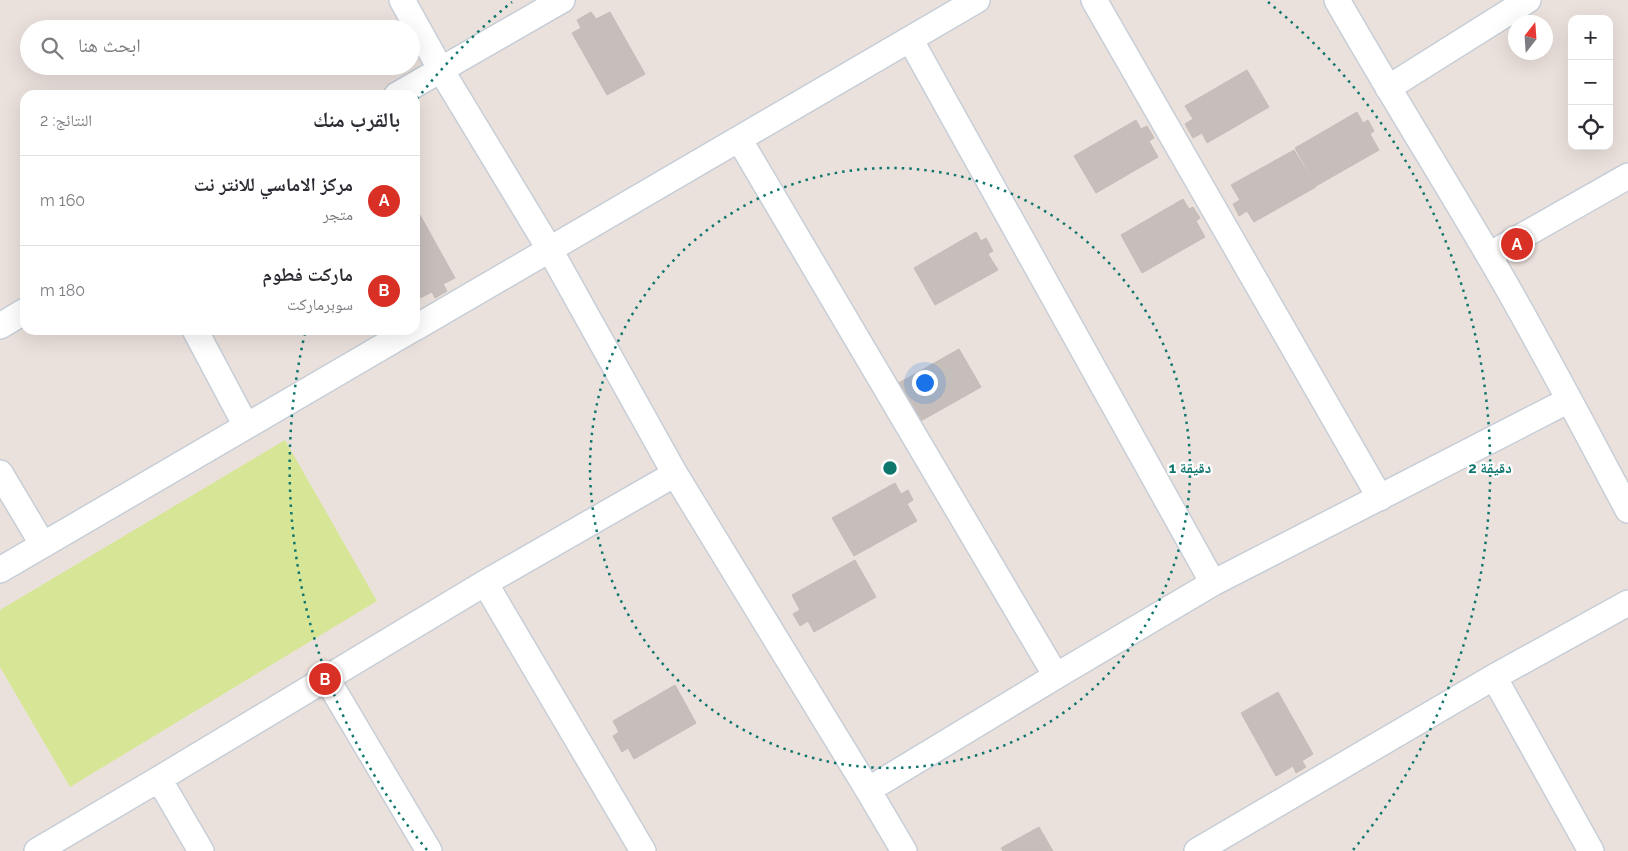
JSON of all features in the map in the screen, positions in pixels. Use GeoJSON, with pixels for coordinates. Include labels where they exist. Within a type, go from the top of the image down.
{"type":"FeatureCollection","features":[{"type":"Feature","properties":{"kind":"street"},"geometry":{"type":"LineString","coordinates":[[402,0],[413,20]]}},
{"type":"Feature","properties":{"kind":"street"},"geometry":{"type":"LineString","coordinates":[[407,90],[562,0]]}},
{"type":"Feature","properties":{"kind":"street"},"geometry":{"type":"LineString","coordinates":[[420,322],[550,250],[977,0]]}},
{"type":"Feature","properties":{"kind":"street"},"geometry":{"type":"LineString","coordinates":[[1094,0],[1380,498]]}},
{"type":"Feature","properties":{"kind":"street"},"geometry":{"type":"LineString","coordinates":[[1337,0],[1489,255],[1570,400],[1628,510]]}},
{"type":"Feature","properties":{"kind":"street"},"geometry":{"type":"LineString","coordinates":[[1388,88],[1528,0]]}},
{"type":"Feature","properties":{"kind":"street"},"geometry":{"type":"LineString","coordinates":[[420,32],[550,250],[675,474],[904,851]]}},
{"type":"Feature","properties":{"kind":"street"},"geometry":{"type":"LineString","coordinates":[[910,39],[1213,583]]}},
{"type":"Feature","properties":{"kind":"street"},"geometry":{"type":"LineString","coordinates":[[739,139],[1056,676]]}},
{"type":"Feature","properties":{"kind":"street"},"geometry":{"type":"LineString","coordinates":[[1489,255],[1628,176]]}},
{"type":"Feature","properties":{"kind":"street"},"geometry":{"type":"LineString","coordinates":[[0,326],[20,314]]}},
{"type":"Feature","properties":{"kind":"street"},"geometry":{"type":"LineString","coordinates":[[197,335],[246,426]]}},
{"type":"Feature","properties":{"kind":"street"},"geometry":{"type":"LineString","coordinates":[[0,570],[398,335]]}},
{"type":"Feature","properties":{"kind":"street"},"geometry":{"type":"LineString","coordinates":[[868,790],[1213,583],[1570,400]]}},
{"type":"Feature","properties":{"kind":"street"},"geometry":{"type":"LineString","coordinates":[[0,473],[43,545]]}},
{"type":"Feature","properties":{"kind":"street"},"geometry":{"type":"LineString","coordinates":[[37,851],[485,583],[675,474]]}},
{"type":"Feature","properties":{"kind":"street"},"geometry":{"type":"LineString","coordinates":[[485,583],[643,851]]}},
{"type":"Feature","properties":{"kind":"street"},"geometry":{"type":"LineString","coordinates":[[1197,851],[1494,676],[1628,603]]}},
{"type":"Feature","properties":{"kind":"street"},"geometry":{"type":"LineString","coordinates":[[1494,676],[1582,848]]}},
{"type":"Feature","properties":{"kind":"street"},"geometry":{"type":"LineString","coordinates":[[327,679],[429,851]]}},
{"type":"Feature","properties":{"kind":"street"},"geometry":{"type":"LineString","coordinates":[[160,779],[201,851]]}},
{"type":"Feature","properties":{"kind":"green space"},"geometry":{"type":"Polygon","coordinates":[[[285,440],[377,601],[70,787],[0,667],[0,610],[285,440]]]}},
{"type":"Feature","properties":{"kind":"building"},"geometry":{"type":"Polygon","coordinates":[[[591,12],[596,19],[610,12],[645,74],[607,95],[572,33],[581,28],[577,20],[591,12]]]}},
{"type":"Feature","properties":{"kind":"building"},"geometry":{"type":"Polygon","coordinates":[[[1247,70],[1269,107],[1207,143],[1202,133],[1193,138],[1185,124],[1193,119],[1185,106],[1247,70]]]}},
{"type":"Feature","properties":{"kind":"building"},"geometry":{"type":"Polygon","coordinates":[[[1357,112],[1363,123],[1368,120],[1374,131],[1370,134],[1379,150],[1316,186],[1295,148],[1357,112]]]}},
{"type":"Feature","properties":{"kind":"building"},"geometry":{"type":"Polygon","coordinates":[[[1136,120],[1141,129],[1147,126],[1154,138],[1149,141],[1158,157],[1096,193],[1074,156],[1136,120]]]}},
{"type":"Feature","properties":{"kind":"building"},"geometry":{"type":"Polygon","coordinates":[[[1294,150],[1316,187],[1254,222],[1247,211],[1239,216],[1233,204],[1240,200],[1231,185],[1294,150]]]}},
{"type":"Feature","properties":{"kind":"building"},"geometry":{"type":"Polygon","coordinates":[[[1183,199],[1189,209],[1193,207],[1200,218],[1196,221],[1205,237],[1142,273],[1121,235],[1183,199]]]}},
{"type":"Feature","properties":{"kind":"building"},"geometry":{"type":"Polygon","coordinates":[[[420,215],[455,278],[443,284],[447,291],[435,298],[432,292],[420,298],[420,215]]]}},
{"type":"Feature","properties":{"kind":"building"},"geometry":{"type":"Polygon","coordinates":[[[976,232],[981,241],[986,238],[993,251],[988,254],[998,270],[935,305],[914,268],[976,232]]]}},
{"type":"Feature","properties":{"kind":"building"},"geometry":{"type":"Polygon","coordinates":[[[959,349],[981,387],[919,422],[897,384],[959,349]]]}},
{"type":"Feature","properties":{"kind":"building"},"geometry":{"type":"Polygon","coordinates":[[[895,483],[901,494],[908,490],[913,500],[907,504],[917,521],[854,556],[832,518],[895,483]]]}},
{"type":"Feature","properties":{"kind":"building"},"geometry":{"type":"Polygon","coordinates":[[[855,560],[876,597],[814,632],[808,621],[800,626],[793,614],[800,610],[792,595],[855,560]]]}},
{"type":"Feature","properties":{"kind":"building"},"geometry":{"type":"Polygon","coordinates":[[[675,685],[696,723],[634,759],[628,748],[622,752],[613,736],[619,732],[613,721],[675,685]]]}},
{"type":"Feature","properties":{"kind":"building"},"geometry":{"type":"Polygon","coordinates":[[[1278,692],[1313,754],[1302,761],[1306,767],[1296,773],[1293,766],[1276,776],[1241,713],[1278,692]]]}},
{"type":"Feature","properties":{"kind":"building"},"geometry":{"type":"Polygon","coordinates":[[[1039,827],[1053,851],[1003,851],[1001,848],[1039,827]]]}},
{"type":"Feature","properties":{"kind":"place","name":"مركز الاماسي للانتر نت"},"geometry":{"type":"Point","coordinates":[1517,244]}},
{"type":"Feature","properties":{"kind":"place","name":"ماركت فطوم"},"geometry":{"type":"Point","coordinates":[325,679]}}]}
